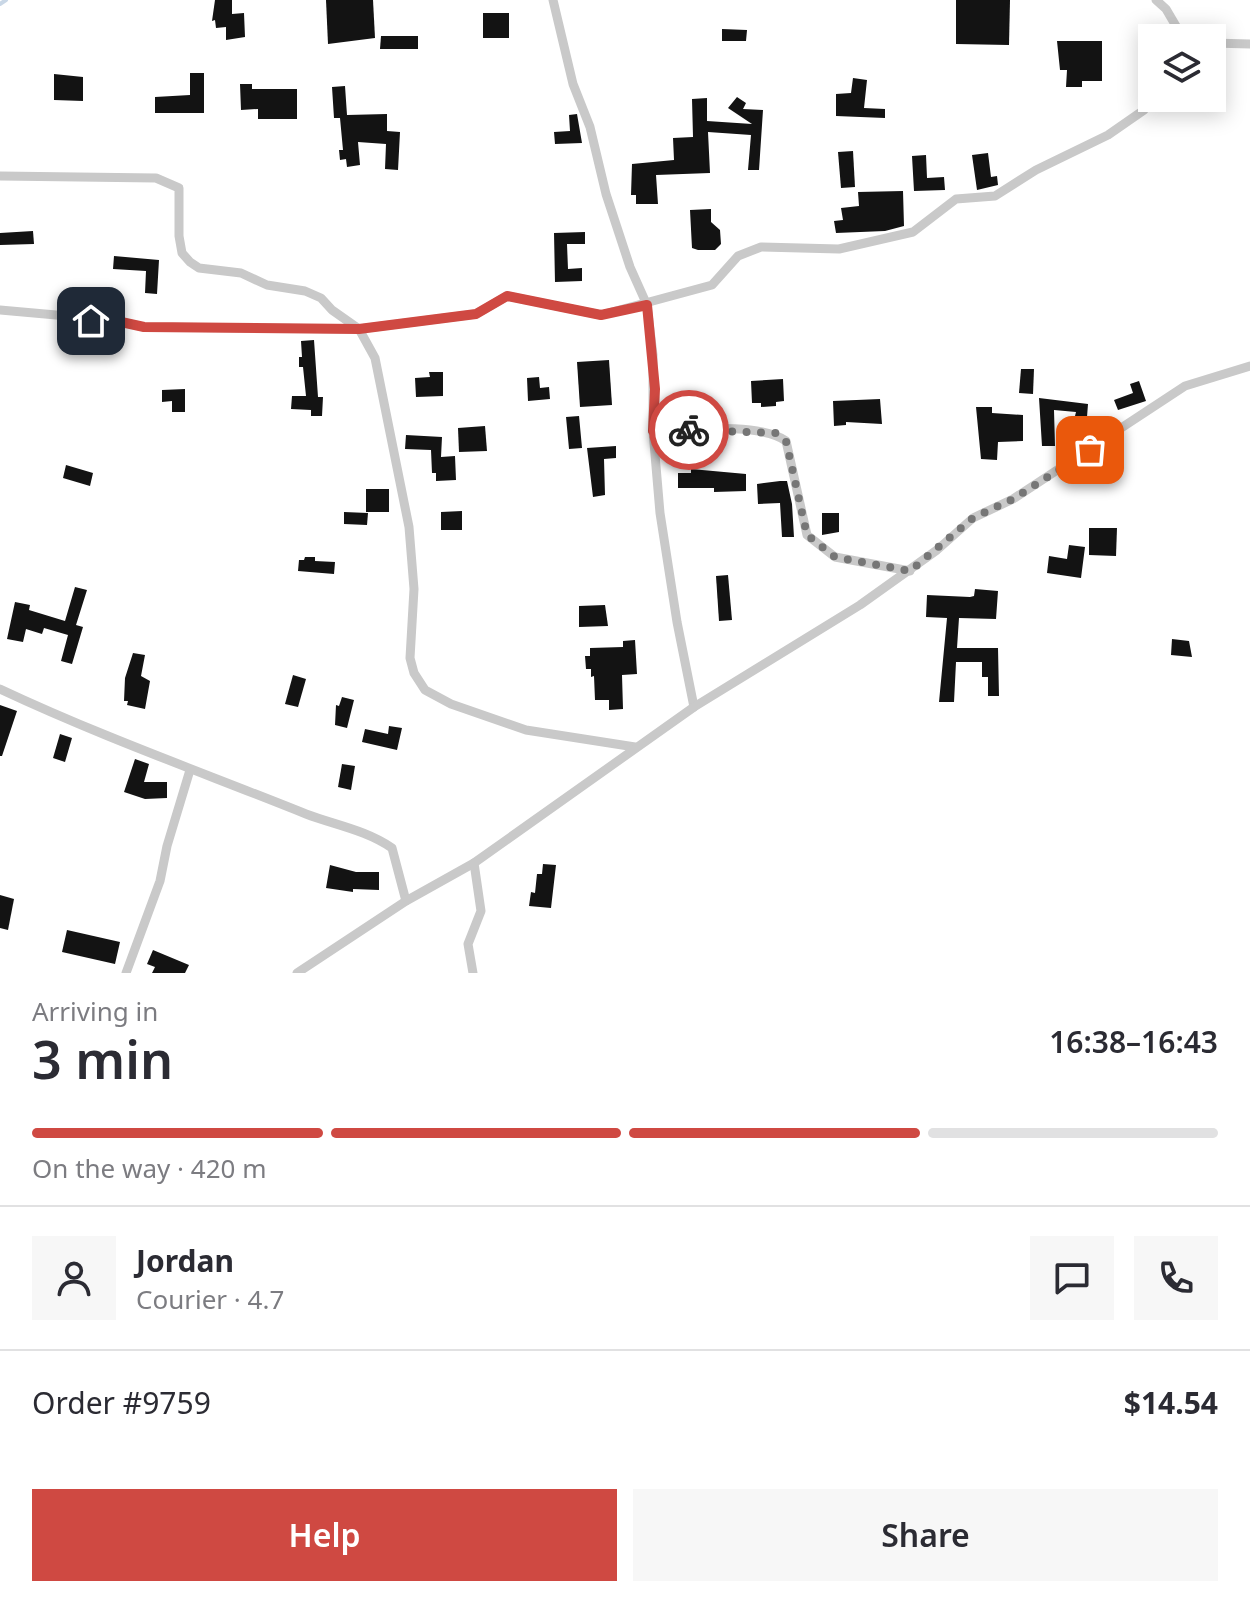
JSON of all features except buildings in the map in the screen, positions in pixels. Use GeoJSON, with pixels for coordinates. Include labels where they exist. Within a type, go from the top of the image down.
{"type":"FeatureCollection","features":[{"type":"Feature","properties":{"kind":"street"},"geometry":{"type":"LineString","coordinates":[[553,0],[573,84],[590,127],[606,194],[630,267],[647,305],[655,389],[653,431],[660,513],[694,707]]}},
{"type":"Feature","properties":{"kind":"street"},"geometry":{"type":"LineString","coordinates":[[1156,0],[1175,24]]}},
{"type":"Feature","properties":{"kind":"street"},"geometry":{"type":"LineString","coordinates":[[1226,43],[1250,44]]}},
{"type":"Feature","properties":{"kind":"street"},"geometry":{"type":"LineString","coordinates":[[0,310],[112,320],[144,327],[359,329],[476,314],[507,296],[601,315],[712,285],[738,256],[761,247],[839,249],[913,232],[956,199],[995,196],[1036,170],[1108,135],[1141,112]]}},
{"type":"Feature","properties":{"kind":"street"},"geometry":{"type":"LineString","coordinates":[[0,176],[156,178],[172,182],[181,195],[179,236],[182,253],[190,262],[199,268],[241,273],[267,285],[305,291],[321,298],[359,329],[375,358],[409,527],[414,589],[410,658],[414,673],[425,690],[451,704],[526,730],[635,747]]}},
{"type":"Feature","properties":{"kind":"street"},"geometry":{"type":"LineString","coordinates":[[297,973],[406,901],[474,863],[694,707],[860,605],[910,571],[973,518],[1013,499],[1185,386],[1250,366]]}},
{"type":"Feature","properties":{"kind":"street"},"geometry":{"type":"LineString","coordinates":[[653,431],[776,433],[786,441],[807,535],[835,557],[910,571]]}},
{"type":"Feature","properties":{"kind":"street"},"geometry":{"type":"LineString","coordinates":[[0,689],[81,727],[378,839],[392,848],[406,901]]}},
{"type":"Feature","properties":{"kind":"street"},"geometry":{"type":"LineString","coordinates":[[126,973],[160,881],[190,770]]}},
{"type":"Feature","properties":{"kind":"street"},"geometry":{"type":"LineString","coordinates":[[473,973],[468,944],[481,911],[474,863]]}},
{"type":"Feature","properties":{"kind":"waterway"},"geometry":{"type":"LineString","coordinates":[[0,4],[6,0]]}},
{"type":"Feature","properties":{"kind":"way so far"},"geometry":{"type":"LineString","coordinates":[[689,430],[776,433],[786,441],[807,535],[835,557],[910,571],[973,518],[1013,499],[1090,450]]}},
{"type":"Feature","properties":{"kind":"route"},"geometry":{"type":"LineString","coordinates":[[91,321],[112,320],[144,327],[359,329],[476,314],[507,296],[601,315],[647,305],[655,389],[653,431],[689,430]]}}]}
